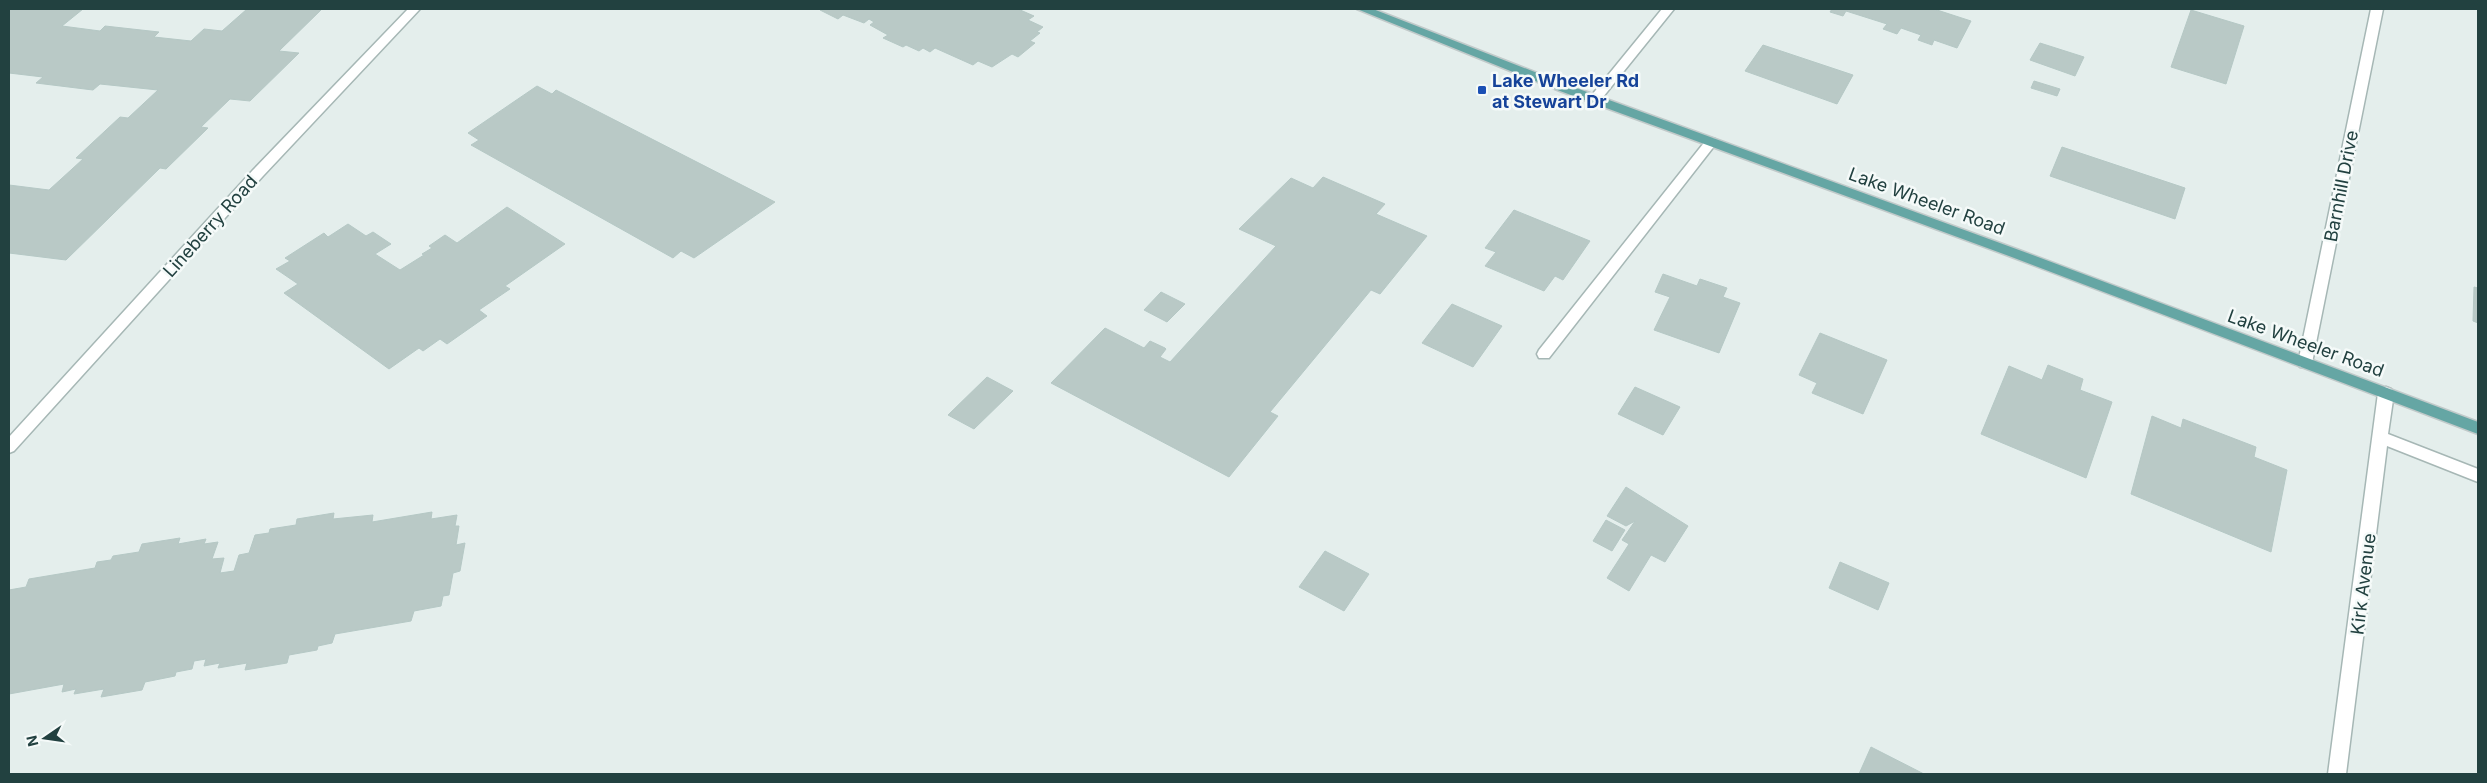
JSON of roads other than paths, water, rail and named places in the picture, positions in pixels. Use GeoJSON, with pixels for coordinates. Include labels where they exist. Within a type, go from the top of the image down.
{"type":"FeatureCollection","features":[{"type":"Feature","properties":{"kind":"main road","name":"Lake Wheeler Road"},"geometry":{"type":"LineString","coordinates":[[1363,9],[1595,99],[2478,428]]}},
{"type":"Feature","properties":{"kind":"street","name":"Lineberry Road"},"geometry":{"type":"LineString","coordinates":[[9,447],[258,173],[414,9]]}},
{"type":"Feature","properties":{"kind":"street"},"geometry":{"type":"LineString","coordinates":[[1595,99],[1668,9]]}},
{"type":"Feature","properties":{"kind":"street","name":"Barnhill Drive"},"geometry":{"type":"LineString","coordinates":[[2305,363],[2377,9]]}},
{"type":"Feature","properties":{"kind":"street"},"geometry":{"type":"LineString","coordinates":[[1544,354],[1711,142]]}},
{"type":"Feature","properties":{"kind":"street","name":"Kirk Avenue"},"geometry":{"type":"LineString","coordinates":[[2337,774],[2386,393]]}},
{"type":"Feature","properties":{"kind":"street"},"geometry":{"type":"LineString","coordinates":[[2381,437],[2478,476]]}},
{"type":"Feature","properties":{"kind":"place","name":"Lake Wheeler Rd at Stewart Dr"},"geometry":{"type":"Point","coordinates":[1482,90]}}]}
